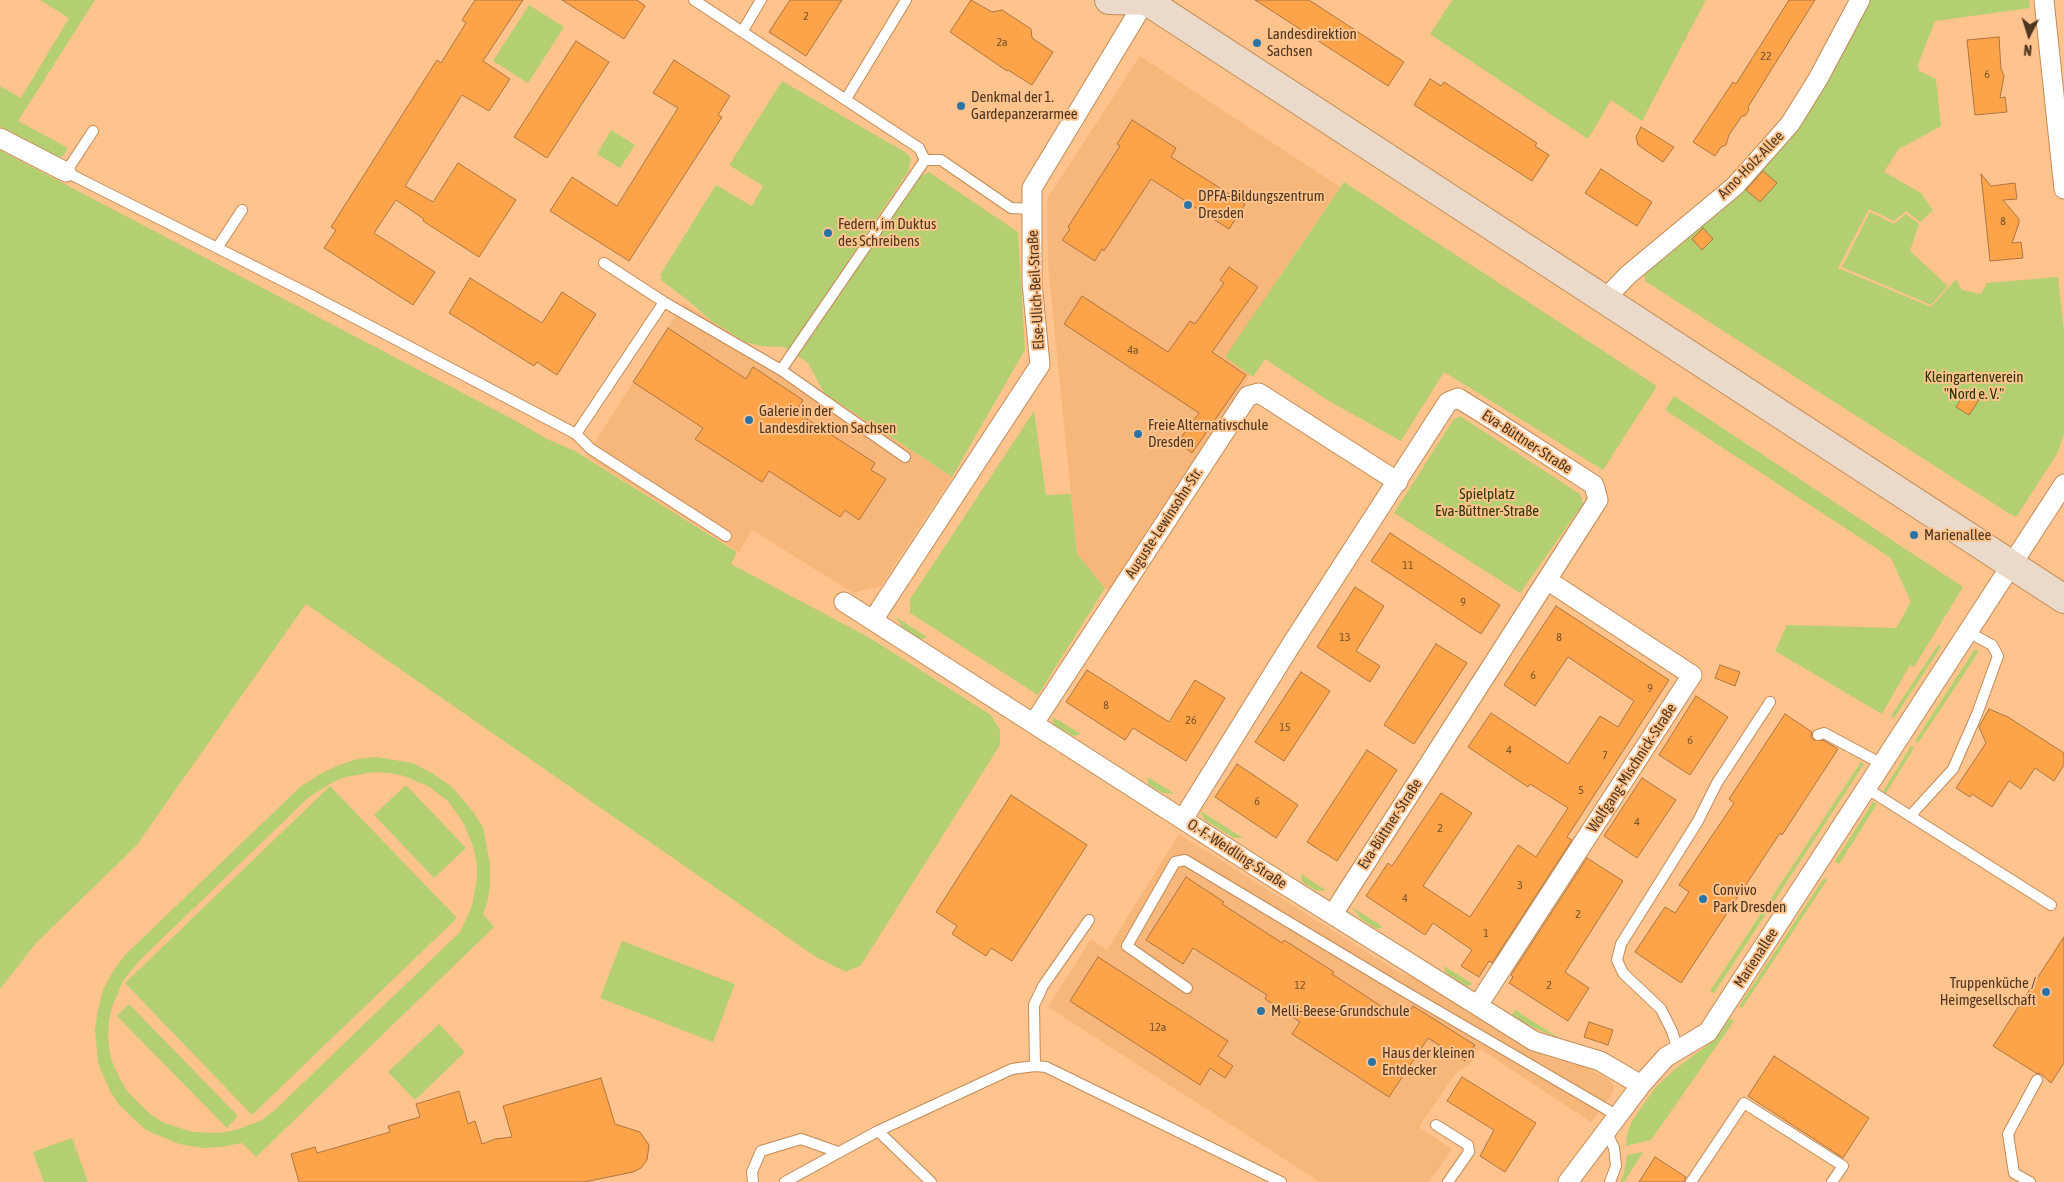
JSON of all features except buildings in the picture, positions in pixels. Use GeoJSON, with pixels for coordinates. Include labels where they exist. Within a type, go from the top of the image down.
{"type":"FeatureCollection","features":[{"type":"Feature","properties":{"kind":"main road"},"geometry":{"type":"LineString","coordinates":[[1109,0],[1145,1],[2064,599]]}},
{"type":"Feature","properties":{"kind":"street","name":"Arno-Holz-Allee"},"geometry":{"type":"LineString","coordinates":[[1604,300],[1628,274],[1735,186],[1790,124],[1818,79],[1860,0]]}},
{"type":"Feature","properties":{"kind":"street"},"geometry":{"type":"LineString","coordinates":[[2044,0],[2064,189]]}},
{"type":"Feature","properties":{"kind":"street","name":"Else-Ulich-Beil-Straße"},"geometry":{"type":"LineString","coordinates":[[873,620],[1040,365],[1032,283],[1032,188],[1145,1]]}},
{"type":"Feature","properties":{"kind":"street"},"geometry":{"type":"LineString","coordinates":[[0,138],[66,172]]}},
{"type":"Feature","properties":{"kind":"street","name":"Auguste-Lewinsohn-Str."},"geometry":{"type":"LineString","coordinates":[[1034,723],[1248,396],[1259,393],[1398,482]]}},
{"type":"Feature","properties":{"kind":"street","name":"Eva-Büttner-Straße"},"geometry":{"type":"LineString","coordinates":[[1183,819],[1301,630],[1448,402],[1458,398],[1594,485],[1598,500],[1333,914]]}},
{"type":"Feature","properties":{"kind":"street","name":"Marienallee"},"geometry":{"type":"LineString","coordinates":[[1568,1182],[1641,1085],[1666,1057],[1708,1032],[2064,484]]}},
{"type":"Feature","properties":{"kind":"street","name":"Wolfgang-Mischnick-Straße"},"geometry":{"type":"LineString","coordinates":[[1478,1005],[1692,675],[1547,580]]}},
{"type":"Feature","properties":{"kind":"street","name":"O.-F.-Weidling-Straße"},"geometry":{"type":"LineString","coordinates":[[844,602],[1534,1041],[1600,1061],[1641,1085]]}},
{"type":"Feature","properties":{"kind":"lane"},"geometry":{"type":"LineString","coordinates":[[694,0],[919,148],[925,160]]}},
{"type":"Feature","properties":{"kind":"lane"},"geometry":{"type":"LineString","coordinates":[[742,32],[761,0]]}},
{"type":"Feature","properties":{"kind":"lane"},"geometry":{"type":"LineString","coordinates":[[846,99],[906,0]]}},
{"type":"Feature","properties":{"kind":"lane"},"geometry":{"type":"LineString","coordinates":[[93,131],[66,172],[324,302],[576,434],[590,449],[726,536]]}},
{"type":"Feature","properties":{"kind":"lane"},"geometry":{"type":"LineString","coordinates":[[925,160],[941,160],[1011,208],[1032,209]]}},
{"type":"Feature","properties":{"kind":"lane"},"geometry":{"type":"LineString","coordinates":[[781,370],[925,160]]}},
{"type":"Feature","properties":{"kind":"lane"},"geometry":{"type":"LineString","coordinates":[[217,248],[242,210]]}},
{"type":"Feature","properties":{"kind":"lane"},"geometry":{"type":"LineString","coordinates":[[604,262],[664,302],[781,370],[905,457]]}},
{"type":"Feature","properties":{"kind":"lane"},"geometry":{"type":"LineString","coordinates":[[576,434],[664,302]]}},
{"type":"Feature","properties":{"kind":"lane"},"geometry":{"type":"LineString","coordinates":[[1911,815],[1953,769],[1977,714],[1998,656],[1992,645],[1968,632]]}},
{"type":"Feature","properties":{"kind":"lane"},"geometry":{"type":"LineString","coordinates":[[1678,1050],[1672,1031],[1661,1009],[1623,972],[1617,960],[1621,944],[1698,821],[1716,783],[1770,702]]}},
{"type":"Feature","properties":{"kind":"lane"},"geometry":{"type":"LineString","coordinates":[[1818,736],[1824,733],[1882,764]]}},
{"type":"Feature","properties":{"kind":"lane"},"geometry":{"type":"LineString","coordinates":[[1866,788],[2051,905]]}},
{"type":"Feature","properties":{"kind":"lane"},"geometry":{"type":"LineString","coordinates":[[1187,988],[1127,946],[1175,862],[1185,860],[1618,1116]]}},
{"type":"Feature","properties":{"kind":"lane"},"geometry":{"type":"LineString","coordinates":[[1035,1066],[1034,1005],[1043,986],[1089,920]]}},
{"type":"Feature","properties":{"kind":"lane"},"geometry":{"type":"LineString","coordinates":[[785,1182],[878,1130],[1012,1069],[1035,1066],[1046,1067],[1280,1182]]}},
{"type":"Feature","properties":{"kind":"lane"},"geometry":{"type":"LineString","coordinates":[[2030,1182],[2014,1173],[2008,1134],[2037,1080]]}},
{"type":"Feature","properties":{"kind":"lane"},"geometry":{"type":"LineString","coordinates":[[1691,1182],[1744,1103],[1842,1166],[1832,1182]]}},
{"type":"Feature","properties":{"kind":"lane"},"geometry":{"type":"LineString","coordinates":[[1436,1124],[1468,1145],[1469,1152],[1448,1182]]}},
{"type":"Feature","properties":{"kind":"lane"},"geometry":{"type":"LineString","coordinates":[[878,1130],[931,1182]]}},
{"type":"Feature","properties":{"kind":"lane"},"geometry":{"type":"LineString","coordinates":[[1606,1130],[1614,1148],[1616,1166],[1610,1182]]}},
{"type":"Feature","properties":{"kind":"lane"},"geometry":{"type":"LineString","coordinates":[[753,1182],[752,1172],[761,1151],[801,1139],[838,1152]]}},
{"type":"Feature","properties":{"kind":"shaded area","name":"DPFA-Bildungszentrum Dresden"},"geometry":{"type":"Polygon","coordinates":[[[1140,56],[1340,187],[1226,357],[1250,375],[1112,592],[1105,588],[1077,554],[1048,264],[1047,199],[1140,56]]]}},
{"type":"Feature","properties":{"kind":"shaded area"},"geometry":{"type":"Polygon","coordinates":[[[684,303],[952,477],[881,586],[853,593],[752,530],[739,552],[586,456],[684,303]]]}},
{"type":"Feature","properties":{"kind":"shaded area","name":"Melli-Beese-Grundschule"},"geometry":{"type":"Polygon","coordinates":[[[1179,834],[1403,975],[1409,974],[1527,1049],[1585,1067],[1611,1081],[1614,1087],[1612,1094],[1591,1122],[1480,1049],[1470,1064],[1455,1074],[1419,1127],[1452,1149],[1429,1182],[1320,1182],[1048,1007],[1091,939],[1107,950],[1179,834]]]}},
{"type":"Feature","properties":{"kind":"green space"},"geometry":{"type":"Polygon","coordinates":[[[40,0],[95,0],[18,121],[68,148],[63,156],[59,157],[0,126],[0,86],[21,98],[69,18],[40,0]]]}},
{"type":"Feature","properties":{"kind":"green space"},"geometry":{"type":"Polygon","coordinates":[[[1452,0],[1706,0],[1642,121],[1611,100],[1588,139],[1430,34],[1452,0]]]}},
{"type":"Feature","properties":{"kind":"green space","name":"Kleingartenverein \"Nord e. V.\""},"geometry":{"type":"Polygon","coordinates":[[[1870,0],[2029,0],[2030,8],[1935,21],[1918,65],[1919,71],[1936,79],[1941,126],[1899,149],[1884,172],[1921,193],[1933,210],[1920,222],[1906,211],[1894,221],[1869,209],[1838,268],[1931,307],[1956,279],[1962,290],[1981,294],[1987,283],[2058,277],[2064,331],[2064,434],[2057,454],[2017,516],[2013,516],[1645,281],[1644,275],[1701,222],[1824,85],[1870,0]]]}},
{"type":"Feature","properties":{"kind":"green space"},"geometry":{"type":"Polygon","coordinates":[[[529,5],[564,27],[528,83],[493,61],[529,5]]]}},
{"type":"Feature","properties":{"kind":"green space"},"geometry":{"type":"Polygon","coordinates":[[[782,81],[905,152],[911,158],[908,172],[789,350],[784,347],[761,346],[745,342],[710,320],[661,280],[662,277],[660,275],[716,185],[752,206],[763,186],[729,165],[782,81]]]}},
{"type":"Feature","properties":{"kind":"green space"},"geometry":{"type":"Polygon","coordinates":[[[611,130],[635,145],[620,168],[597,154],[611,130]]]}},
{"type":"Feature","properties":{"kind":"green space"},"geometry":{"type":"Polygon","coordinates":[[[0,150],[520,423],[547,439],[575,451],[737,552],[731,564],[870,638],[991,715],[1000,730],[1000,745],[861,965],[846,972],[816,957],[306,604],[136,846],[36,943],[0,989],[0,150]]]}},
{"type":"Feature","properties":{"kind":"green space"},"geometry":{"type":"Polygon","coordinates":[[[929,172],[1018,232],[1025,350],[952,477],[824,393],[808,363],[798,356],[918,177],[929,172]]]}},
{"type":"Feature","properties":{"kind":"green space"},"geometry":{"type":"Polygon","coordinates":[[[1344,182],[1657,386],[1603,470],[1444,372],[1401,441],[1329,401],[1265,359],[1253,377],[1225,357],[1344,182]]]}},
{"type":"Feature","properties":{"kind":"green space"},"geometry":{"type":"Polygon","coordinates":[[[1870,212],[1894,224],[1906,214],[1919,224],[1910,251],[1948,286],[1931,305],[1842,267],[1870,212]]]}},
{"type":"Feature","properties":{"kind":"green space"},"geometry":{"type":"Polygon","coordinates":[[[1674,396],[1963,587],[1914,667],[1910,665],[1882,714],[1775,651],[1787,625],[1896,628],[1911,602],[1891,558],[1665,410],[1674,396]]]}},
{"type":"Feature","properties":{"kind":"green space"},"geometry":{"type":"Polygon","coordinates":[[[1034,411],[1046,495],[1071,494],[1077,554],[1105,588],[1038,695],[910,613],[910,599],[1034,411]]]}},
{"type":"Feature","properties":{"kind":"green space","name":"Spielplatz Eva-Büttner-Straße"},"geometry":{"type":"Polygon","coordinates":[[[1460,416],[1580,494],[1583,504],[1520,593],[1394,513],[1453,420],[1460,416]]]}},
{"type":"Feature","properties":{"kind":"green space"},"geometry":{"type":"Polygon","coordinates":[[[896,617],[927,637],[921,640],[903,629],[896,617]]]}},
{"type":"Feature","properties":{"kind":"green space"},"geometry":{"type":"Polygon","coordinates":[[[1938,645],[1941,647],[1894,718],[1891,716],[1938,645]]]}},
{"type":"Feature","properties":{"kind":"green space"},"geometry":{"type":"Polygon","coordinates":[[[1975,649],[1979,651],[1918,743],[1915,741],[1975,649]]]}},
{"type":"Feature","properties":{"kind":"green space"},"geometry":{"type":"Polygon","coordinates":[[[1053,717],[1081,734],[1073,736],[1053,724],[1053,717]]]}},
{"type":"Feature","properties":{"kind":"green space"},"geometry":{"type":"Polygon","coordinates":[[[1911,746],[1914,748],[1885,795],[1882,793],[1911,746]]]}},
{"type":"Feature","properties":{"kind":"green space"},"geometry":{"type":"Polygon","coordinates":[[[376,757],[413,763],[452,787],[474,813],[483,827],[490,864],[488,900],[483,914],[494,927],[256,1157],[242,1143],[202,1148],[179,1144],[146,1130],[119,1105],[110,1091],[98,1063],[95,1030],[97,1015],[103,990],[112,973],[124,956],[300,787],[320,774],[357,759],[376,757]],[[373,772],[346,777],[335,781],[309,797],[139,961],[123,981],[112,1007],[109,1021],[108,1039],[110,1054],[114,1067],[127,1091],[150,1114],[164,1123],[193,1132],[220,1133],[236,1130],[262,1120],[277,1108],[460,932],[472,906],[477,879],[474,849],[464,824],[448,801],[428,786],[404,776],[373,772]]]}},
{"type":"Feature","properties":{"kind":"green space"},"geometry":{"type":"Polygon","coordinates":[[[1861,762],[1864,764],[1714,993],[1710,991],[1861,762]]]}},
{"type":"Feature","properties":{"kind":"green space"},"geometry":{"type":"Polygon","coordinates":[[[1147,777],[1175,794],[1162,793],[1148,784],[1147,777]]]}},
{"type":"Feature","properties":{"kind":"green space"},"geometry":{"type":"Polygon","coordinates":[[[406,785],[466,848],[434,878],[374,815],[406,785]]]}},
{"type":"Feature","properties":{"kind":"green space"},"geometry":{"type":"Polygon","coordinates":[[[330,786],[457,918],[252,1115],[125,983],[330,786]]]}},
{"type":"Feature","properties":{"kind":"green space"},"geometry":{"type":"Polygon","coordinates":[[[1873,802],[1877,804],[1839,864],[1835,861],[1873,802]]]}},
{"type":"Feature","properties":{"kind":"green space"},"geometry":{"type":"Polygon","coordinates":[[[1199,810],[1243,838],[1234,838],[1205,820],[1199,810]]]}},
{"type":"Feature","properties":{"kind":"green space"},"geometry":{"type":"Polygon","coordinates":[[[1301,874],[1327,891],[1315,890],[1302,882],[1301,874]]]}},
{"type":"Feature","properties":{"kind":"green space"},"geometry":{"type":"Polygon","coordinates":[[[1824,878],[1827,880],[1742,1008],[1739,1006],[1824,878]]]}},
{"type":"Feature","properties":{"kind":"green space"},"geometry":{"type":"Polygon","coordinates":[[[1352,907],[1383,927],[1377,929],[1361,919],[1352,907]]]}},
{"type":"Feature","properties":{"kind":"green space"},"geometry":{"type":"Polygon","coordinates":[[[622,941],[735,984],[713,1042],[600,998],[622,941]]]}},
{"type":"Feature","properties":{"kind":"green space"},"geometry":{"type":"Polygon","coordinates":[[[1444,966],[1473,984],[1466,986],[1445,972],[1444,966]]]}},
{"type":"Feature","properties":{"kind":"green space"},"geometry":{"type":"Polygon","coordinates":[[[129,1004],[238,1116],[227,1128],[117,1016],[129,1004]]]}},
{"type":"Feature","properties":{"kind":"green space"},"geometry":{"type":"Polygon","coordinates":[[[1515,1010],[1559,1038],[1534,1028],[1512,1015],[1515,1010]]]}},
{"type":"Feature","properties":{"kind":"green space"},"geometry":{"type":"Polygon","coordinates":[[[1730,1018],[1734,1021],[1651,1140],[1626,1146],[1627,1134],[1632,1121],[1655,1088],[1674,1070],[1710,1043],[1720,1033],[1730,1018]]]}},
{"type":"Feature","properties":{"kind":"green space"},"geometry":{"type":"Polygon","coordinates":[[[439,1024],[465,1052],[415,1100],[388,1072],[439,1024]]]}},
{"type":"Feature","properties":{"kind":"green space"},"geometry":{"type":"Polygon","coordinates":[[[72,1138],[88,1182],[44,1182],[33,1152],[72,1138]]]}},
{"type":"Feature","properties":{"kind":"green space"},"geometry":{"type":"Polygon","coordinates":[[[1643,1152],[1624,1182],[1620,1182],[1624,1174],[1627,1155],[1643,1152]]]}},
{"type":"Feature","properties":{"kind":"place","name":"Landesdirektion Sachsen"},"geometry":{"type":"Point","coordinates":[1257,43]}},
{"type":"Feature","properties":{"kind":"place","name":"Denkmal der 1. Gardepanzerarmee"},"geometry":{"type":"Point","coordinates":[961,106]}},
{"type":"Feature","properties":{"kind":"place","name":"DPFA-Bildungszentrum Dresden"},"geometry":{"type":"Point","coordinates":[1188,205]}},
{"type":"Feature","properties":{"kind":"place","name":"Federn, im Duktus des Schreibens"},"geometry":{"type":"Point","coordinates":[828,233]}},
{"type":"Feature","properties":{"kind":"place","name":"Galerie in der Landesdirektion Sachsen"},"geometry":{"type":"Point","coordinates":[749,420]}},
{"type":"Feature","properties":{"kind":"place","name":"Freie Alternativschule Dresden"},"geometry":{"type":"Point","coordinates":[1138,434]}},
{"type":"Feature","properties":{"kind":"place","name":"Marienallee"},"geometry":{"type":"Point","coordinates":[1914,535]}},
{"type":"Feature","properties":{"kind":"place","name":"Convivo Park Dresden"},"geometry":{"type":"Point","coordinates":[1703,899]}},
{"type":"Feature","properties":{"kind":"place","name":"Truppenküche / Heimgesellschaft"},"geometry":{"type":"Point","coordinates":[2046,992]}},
{"type":"Feature","properties":{"kind":"place","name":"Melli-Beese-Grundschule"},"geometry":{"type":"Point","coordinates":[1261,1011]}},
{"type":"Feature","properties":{"kind":"place","name":"Haus der kleinen Entdecker"},"geometry":{"type":"Point","coordinates":[1372,1062]}}]}
